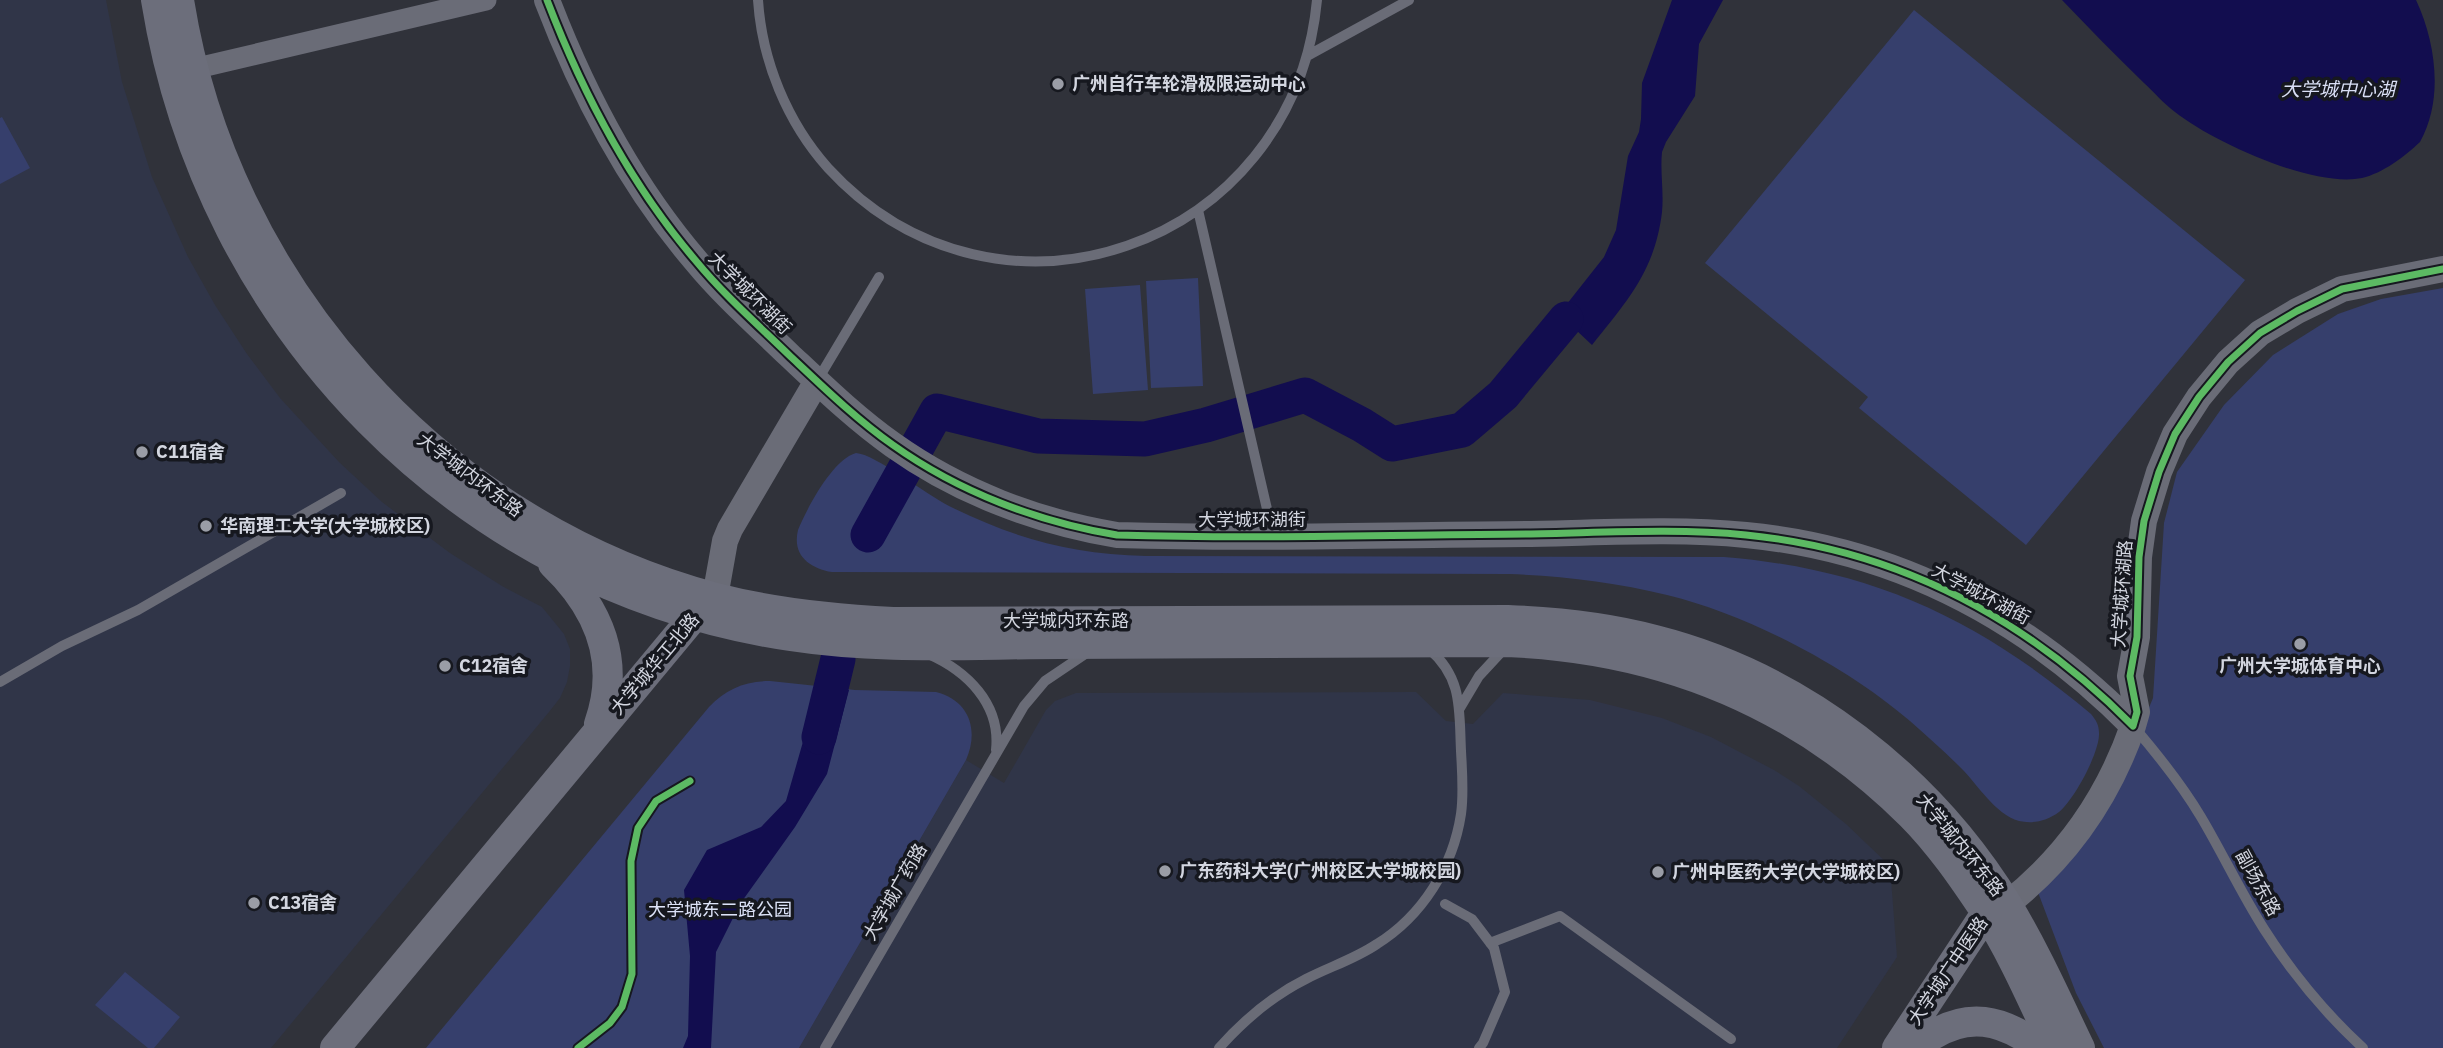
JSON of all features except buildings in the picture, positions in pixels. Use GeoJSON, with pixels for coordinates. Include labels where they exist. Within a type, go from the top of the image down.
{"type":"FeatureCollection","features":[{"type":"Feature","properties":{"kind":"main road","name":"大学城内环东路"},"geometry":{"type":"LineString","coordinates":[[156,0],[172,76],[201,167],[229,229],[253,273],[295,336],[350,402],[400,452],[479,514],[538,550],[616,588],[800,638],[903,645],[1419,642],[1552,644],[1651,662],[1736,693],[1776,713],[1835,750],[1912,817],[1996,916],[2027,940],[2080,1048]]}},
{"type":"Feature","properties":{"kind":"main road","name":"大学城内环东路"},"geometry":{"type":"LineString","coordinates":[[179,0],[193,69],[222,158],[272,261],[320,332],[373,395],[444,459],[523,515],[708,611],[794,614],[893,622],[1508,620],[1554,622],[1657,640],[1700,654],[1787,693],[1848,731],[1929,801],[1983,869],[1996,916],[2055,1048]]}},
{"type":"Feature","properties":{"kind":"main road"},"geometry":{"type":"LineString","coordinates":[[538,550],[575,588],[599,628],[609,671],[608,692],[596,734]]}},
{"type":"Feature","properties":{"kind":"main road","name":"大学城华工北路"},"geometry":{"type":"LineString","coordinates":[[335,1048],[596,734],[708,611]]}},
{"type":"Feature","properties":{"kind":"main road","name":"大学城华工北路"},"geometry":{"type":"LineString","coordinates":[[362,1048],[708,611]]}},
{"type":"Feature","properties":{"kind":"main road","name":"大学城广中医路"},"geometry":{"type":"LineString","coordinates":[[1923,1044],[1996,916]]}},
{"type":"Feature","properties":{"kind":"main road","name":"大学城广中医路"},"geometry":{"type":"LineString","coordinates":[[1896,1048],[1996,916]]}},
{"type":"Feature","properties":{"kind":"main road"},"geometry":{"type":"LineString","coordinates":[[1923,1044],[1950,1026],[1980,1021],[2011,1028],[2041,1048]]}},
{"type":"Feature","properties":{"kind":"street"},"geometry":{"type":"LineString","coordinates":[[193,69],[486,0]]}},
{"type":"Feature","properties":{"kind":"street","name":"大学城环湖街"},"geometry":{"type":"LineString","coordinates":[[547,0],[564,44],[609,137],[662,219],[727,296],[817,381],[891,444],[926,467],[1007,506],[1077,528],[1117,535],[1677,533],[1745,535],[1827,549],[1879,563],[1923,580],[1992,615],[2025,635],[2135,719]]}},
{"type":"Feature","properties":{"kind":"street","name":"大学城环湖路"},"geometry":{"type":"LineString","coordinates":[[2135,719],[2130,676],[2137,637],[2139,557],[2144,521],[2159,472],[2175,434],[2199,397],[2228,362],[2260,333],[2297,311],[2342,289],[2443,269]]}},
{"type":"Feature","properties":{"kind":"street"},"geometry":{"type":"LineString","coordinates":[[708,611],[730,528],[817,381]]}},
{"type":"Feature","properties":{"kind":"street","name":"大学城广中医路"},"geometry":{"type":"LineString","coordinates":[[1996,916],[2045,871],[2087,821],[2118,767],[2135,719]]}},
{"type":"Feature","properties":{"kind":"lane"},"geometry":{"type":"LineString","coordinates":[[758,0],[770,65],[786,104],[803,135],[825,164],[854,194],[914,233],[959,250],[994,258],[1030,261],[1096,255],[1130,245],[1163,231],[1198,210],[1232,182],[1267,141],[1291,100],[1307,56],[1317,0]]}},
{"type":"Feature","properties":{"kind":"lane"},"geometry":{"type":"LineString","coordinates":[[1307,56],[1409,0]]}},
{"type":"Feature","properties":{"kind":"lane"},"geometry":{"type":"LineString","coordinates":[[1198,210],[1274,536]]}},
{"type":"Feature","properties":{"kind":"lane"},"geometry":{"type":"LineString","coordinates":[[817,381],[879,276]]}},
{"type":"Feature","properties":{"kind":"lane"},"geometry":{"type":"LineString","coordinates":[[0,682],[62,646],[138,610],[341,493]]}},
{"type":"Feature","properties":{"kind":"lane"},"geometry":{"type":"LineString","coordinates":[[1219,1048],[1253,1014],[1276,996],[1357,956],[1396,931],[1428,897],[1450,855],[1461,813],[1460,708],[1456,688],[1447,668],[1419,642]]}},
{"type":"Feature","properties":{"kind":"lane","name":"大学城广药路"},"geometry":{"type":"LineString","coordinates":[[825,1048],[1024,706],[1045,681],[1081,656],[1110,643]]}},
{"type":"Feature","properties":{"kind":"lane"},"geometry":{"type":"LineString","coordinates":[[1460,708],[1489,662],[1516,643]]}},
{"type":"Feature","properties":{"kind":"lane"},"geometry":{"type":"LineString","coordinates":[[903,645],[948,663],[973,684],[985,698],[992,714],[997,741],[996,753]]}},
{"type":"Feature","properties":{"kind":"lane","name":"副场东路"},"geometry":{"type":"LineString","coordinates":[[2135,719],[2189,797],[2248,904],[2283,957],[2318,1002],[2363,1048]]}},
{"type":"Feature","properties":{"kind":"lane"},"geometry":{"type":"LineString","coordinates":[[1445,904],[1472,919],[1494,948],[1505,992],[1479,1048]]}},
{"type":"Feature","properties":{"kind":"lane"},"geometry":{"type":"LineString","coordinates":[[1490,943],[1560,916],[1731,1039]]}},
{"type":"Feature","properties":{"kind":"shaded area","name":"华南理工大学(大学城校区)"},"geometry":{"type":"Polygon","coordinates":[[[0,0],[106,0],[122,82],[152,177],[188,257],[247,354],[280,398],[339,462],[382,502],[450,553],[502,586],[542,607],[564,634],[570,649],[567,682],[560,698],[271,1048],[0,1048],[0,0]]]}},
{"type":"Feature","properties":{"kind":"shaded area"},"geometry":{"type":"Polygon","coordinates":[[[1416,692],[1446,721],[1473,724],[1503,693],[1590,700],[1662,718],[1711,737],[1774,770],[1799,786],[1846,824],[1890,866],[1897,957],[1837,1048],[799,1048],[966,760],[1004,783],[1046,710],[1055,701],[1076,693],[1416,692]]]}},
{"type":"Feature","properties":{"kind":"green space"},"geometry":{"type":"Polygon","coordinates":[[[1914,10],[2245,280],[2026,545],[1859,408],[1868,397],[1705,263],[1914,10]]]}},
{"type":"Feature","properties":{"kind":"green space"},"geometry":{"type":"Polygon","coordinates":[[[2,117],[30,168],[0,184],[0,118],[2,117]]]}},
{"type":"Feature","properties":{"kind":"green space"},"geometry":{"type":"Polygon","coordinates":[[[1198,278],[1203,386],[1151,388],[1146,281],[1198,278]]]}},
{"type":"Feature","properties":{"kind":"green space"},"geometry":{"type":"Polygon","coordinates":[[[1140,285],[1148,390],[1093,394],[1085,289],[1140,285]]]}},
{"type":"Feature","properties":{"kind":"green space","name":"广州大学城体育中心"},"geometry":{"type":"Polygon","coordinates":[[[2443,288],[2443,1048],[2104,1048],[2076,993],[2036,887],[2123,770],[2153,698],[2164,523],[2177,472],[2224,405],[2273,355],[2338,314],[2381,299],[2443,288]]]}},
{"type":"Feature","properties":{"kind":"green space"},"geometry":{"type":"Polygon","coordinates":[[[856,453],[875,460],[939,501],[974,518],[1044,543],[1093,552],[1146,556],[1724,557],[1778,563],[1828,573],[1921,604],[2007,651],[2091,714],[2098,728],[2098,741],[2085,775],[2065,806],[2045,820],[2019,821],[1995,806],[1961,768],[1910,721],[1827,662],[1731,615],[1647,590],[1588,580],[1509,574],[832,572],[816,567],[804,559],[798,547],[798,530],[830,474],[838,464],[856,453]]]}},
{"type":"Feature","properties":{"kind":"green space","name":"大学城东二路公园"},"geometry":{"type":"Polygon","coordinates":[[[770,681],[855,690],[936,692],[948,696],[964,710],[969,718],[972,738],[966,760],[799,1048],[426,1048],[709,707],[736,687],[770,681]]]}},
{"type":"Feature","properties":{"kind":"green space"},"geometry":{"type":"Polygon","coordinates":[[[125,972],[180,1017],[154,1048],[148,1048],[95,1005],[125,972]]]}},
{"type":"Feature","properties":{"kind":"water"},"geometry":{"type":"Polygon","coordinates":[[[1672,0],[1723,0],[1699,44],[1695,96],[1662,152],[1662,212],[1653,251],[1638,284],[1592,345],[1559,314],[1604,257],[1616,230],[1628,156],[1639,132],[1642,83],[1672,0]]]}},
{"type":"Feature","properties":{"kind":"water","name":"大学城中心湖"},"geometry":{"type":"Polygon","coordinates":[[[2062,0],[2416,0],[2433,54],[2434,91],[2427,126],[2420,142],[2414,148],[2393,164],[2362,178],[2317,176],[2264,160],[2213,136],[2175,112],[2062,0]]]}},
{"type":"Feature","properties":{"kind":"water"},"geometry":{"type":"Polygon","coordinates":[[[849,690],[827,774],[795,827],[740,904],[716,952],[711,1048],[683,1048],[688,1036],[690,956],[684,890],[707,850],[761,827],[786,801],[817,693],[849,690]]]}},
{"type":"Feature","properties":{"kind":"waterway"},"geometry":{"type":"LineString","coordinates":[[868,535],[937,411],[1038,436],[1145,439],[1206,425],[1305,395],[1392,444],[1462,430],[1503,395],[1566,319]]}},
{"type":"Feature","properties":{"kind":"waterway"},"geometry":{"type":"LineString","coordinates":[[819,737],[838,659]]}},
{"type":"Feature","properties":{"kind":"cycle path"},"geometry":{"type":"LineString","coordinates":[[547,0],[576,70],[610,137],[650,201],[707,274],[789,355],[866,424],[918,462],[972,491],[1058,522],[1117,535],[1219,537],[1664,531],[1746,535],[1802,543],[1856,556],[1908,574],[1957,596],[2004,622],[2049,653],[2092,687],[2133,726],[2137,712],[2130,676],[2137,637],[2139,557],[2144,521],[2159,472],[2175,434],[2199,397],[2228,362],[2260,333],[2297,311],[2342,289],[2443,269]]}},
{"type":"Feature","properties":{"kind":"cycle path"},"geometry":{"type":"LineString","coordinates":[[578,1048],[610,1023],[622,1007],[632,974],[631,861],[638,828],[656,801],[690,781]]}},
{"type":"Feature","properties":{"kind":"place","name":"广州自行车轮滑极限运动中心"},"geometry":{"type":"Point","coordinates":[1058,84]}},
{"type":"Feature","properties":{"kind":"place","name":"C11宿舍"},"geometry":{"type":"Point","coordinates":[142,452]}},
{"type":"Feature","properties":{"kind":"place","name":"华南理工大学(大学城校区)"},"geometry":{"type":"Point","coordinates":[206,526]}},
{"type":"Feature","properties":{"kind":"place","name":"广州大学城体育中心"},"geometry":{"type":"Point","coordinates":[2300,644]}},
{"type":"Feature","properties":{"kind":"place","name":"C12宿舍"},"geometry":{"type":"Point","coordinates":[445,666]}},
{"type":"Feature","properties":{"kind":"place","name":"广东药科大学(广州校区大学城校园)"},"geometry":{"type":"Point","coordinates":[1165,871]}},
{"type":"Feature","properties":{"kind":"place","name":"广州中医药大学(大学城校区)"},"geometry":{"type":"Point","coordinates":[1658,872]}},
{"type":"Feature","properties":{"kind":"place","name":"C13宿舍"},"geometry":{"type":"Point","coordinates":[254,903]}}]}
